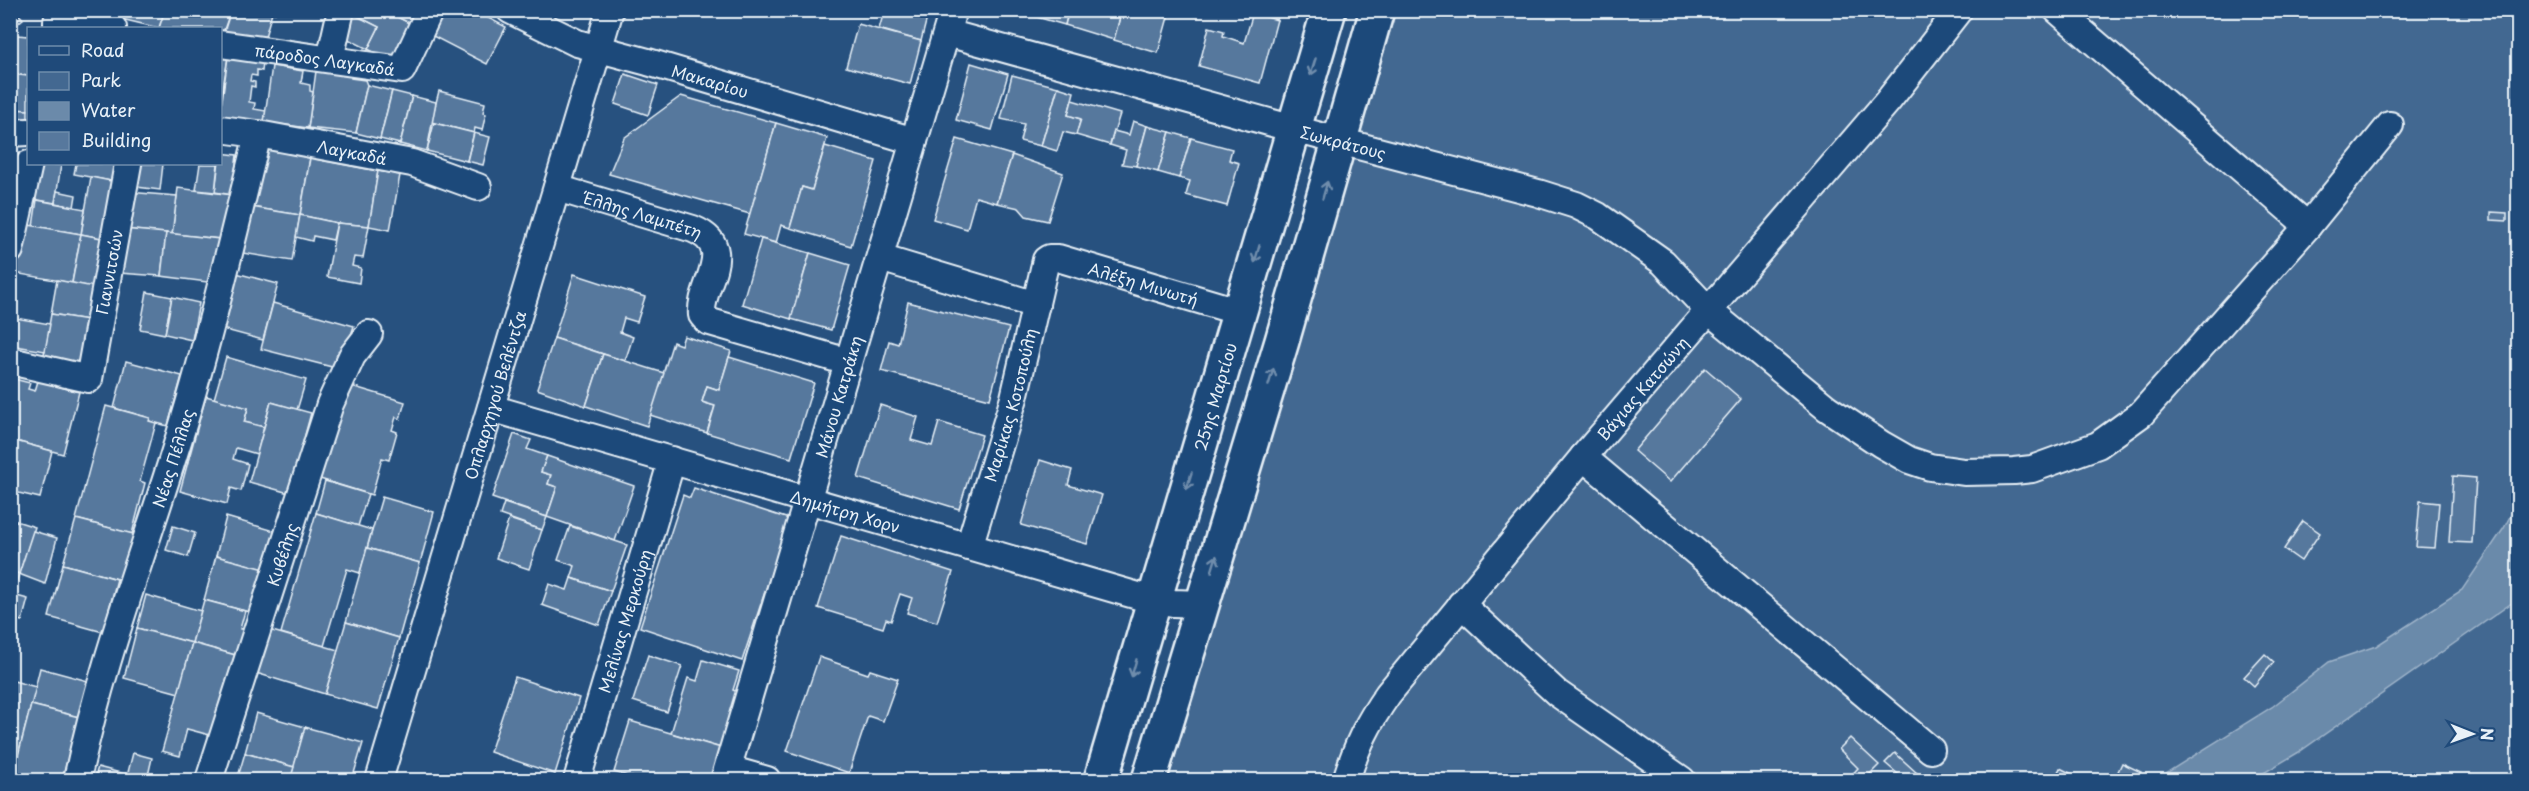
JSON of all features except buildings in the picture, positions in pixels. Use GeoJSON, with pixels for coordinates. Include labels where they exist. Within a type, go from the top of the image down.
{"type":"FeatureCollection","features":[{"type":"Feature","properties":{"kind":"street"},"geometry":{"type":"LineString","coordinates":[[330,59],[341,10]]}},
{"type":"Feature","properties":{"kind":"street","name":"πάροδος Λαγκαδά"},"geometry":{"type":"LineString","coordinates":[[222,44],[402,70],[430,10]]}},
{"type":"Feature","properties":{"kind":"street","name":"Μακαρίου"},"geometry":{"type":"LineString","coordinates":[[510,10],[569,40],[914,141]]}},
{"type":"Feature","properties":{"kind":"street","name":"Οπλαρχηγού Βελέντζα"},"geometry":{"type":"LineString","coordinates":[[379,780],[610,10]]}},
{"type":"Feature","properties":{"kind":"street","name":"25ης Μαρτίου"},"geometry":{"type":"LineString","coordinates":[[1101,780],[1329,10]]}},
{"type":"Feature","properties":{"kind":"street"},"geometry":{"type":"LineString","coordinates":[[1149,780],[1377,10]]}},
{"type":"Feature","properties":{"kind":"street","name":"Βάγιας Κατσώνη"},"geometry":{"type":"LineString","coordinates":[[1346,780],[1358,743],[1370,719],[1388,694],[1583,457],[1888,101],[1959,10]]}},
{"type":"Feature","properties":{"kind":"street"},"geometry":{"type":"LineString","coordinates":[[2057,10],[2308,226]]}},
{"type":"Feature","properties":{"kind":"street"},"geometry":{"type":"LineString","coordinates":[[57,27],[57,21],[105,27]]}},
{"type":"Feature","properties":{"kind":"street","name":"Σωκράτους"},"geometry":{"type":"LineString","coordinates":[[950,22],[1294,129],[1576,205],[1598,216],[1663,262],[1709,311],[1851,426],[1921,466],[1964,472],[2032,469],[2098,445],[2142,414],[2308,226],[2390,125]]}},
{"type":"Feature","properties":{"kind":"street","name":"Μάνου Κατράκη"},"geometry":{"type":"LineString","coordinates":[[726,775],[806,499],[950,22]]}},
{"type":"Feature","properties":{"kind":"street","name":"Λαγκαδά"},"geometry":{"type":"LineString","coordinates":[[222,129],[412,163],[478,187]]}},
{"type":"Feature","properties":{"kind":"street"},"geometry":{"type":"LineString","coordinates":[[10,133],[27,132]]}},
{"type":"Feature","properties":{"kind":"street","name":"Νέας Πέλλας"},"geometry":{"type":"LineString","coordinates":[[76,780],[120,614],[174,456],[196,379],[258,134]]}},
{"type":"Feature","properties":{"kind":"street"},"geometry":{"type":"LineString","coordinates":[[10,250],[29,165]]}},
{"type":"Feature","properties":{"kind":"street","name":"Γιαννιτσών"},"geometry":{"type":"LineString","coordinates":[[10,361],[89,379],[128,165]]}},
{"type":"Feature","properties":{"kind":"street","name":"Έλλης Λαμπέτη"},"geometry":{"type":"LineString","coordinates":[[557,188],[693,229],[707,238],[716,256],[702,305],[702,315],[706,321],[848,362]]}},
{"type":"Feature","properties":{"kind":"street"},"geometry":{"type":"LineString","coordinates":[[879,258],[1036,305]]}},
{"type":"Feature","properties":{"kind":"street","name":"Αλέξη Μινωτή"},"geometry":{"type":"LineString","coordinates":[[1046,260],[1058,258],[1240,312]]}},
{"type":"Feature","properties":{"kind":"street","name":"Μαρίκας Κοτοπούλη"},"geometry":{"type":"LineString","coordinates":[[969,547],[1014,398],[1046,260]]}},
{"type":"Feature","properties":{"kind":"street","name":"Κυβέλης"},"geometry":{"type":"LineString","coordinates":[[209,780],[330,404],[352,356],[369,334]]}},
{"type":"Feature","properties":{"kind":"street","name":"Δημήτρη Χορν"},"geometry":{"type":"LineString","coordinates":[[491,408],[1154,600],[1202,604]]}},
{"type":"Feature","properties":{"kind":"street"},"geometry":{"type":"LineString","coordinates":[[1583,457],[1931,750]]}},
{"type":"Feature","properties":{"kind":"street","name":"Μελίνας Μερκούρη"},"geometry":{"type":"LineString","coordinates":[[578,780],[672,460]]}},
{"type":"Feature","properties":{"kind":"street"},"geometry":{"type":"LineString","coordinates":[[1461,604],[1557,693],[1682,780]]}},
{"type":"Feature","properties":{"kind":"street"},"geometry":{"type":"LineString","coordinates":[[726,775],[767,780]]}},
{"type":"Feature","properties":{"kind":"green space"},"geometry":{"type":"Polygon","coordinates":[[[1396,11],[2518,11],[2518,780],[1168,780],[1396,11]]]}},
{"type":"Feature","properties":{"kind":"water"},"geometry":{"type":"Polygon","coordinates":[[[2518,501],[2518,595],[2516,600],[2299,752],[2252,780],[2155,780],[2272,707],[2329,662],[2376,646],[2462,590],[2504,528],[2518,501]]]}}]}
